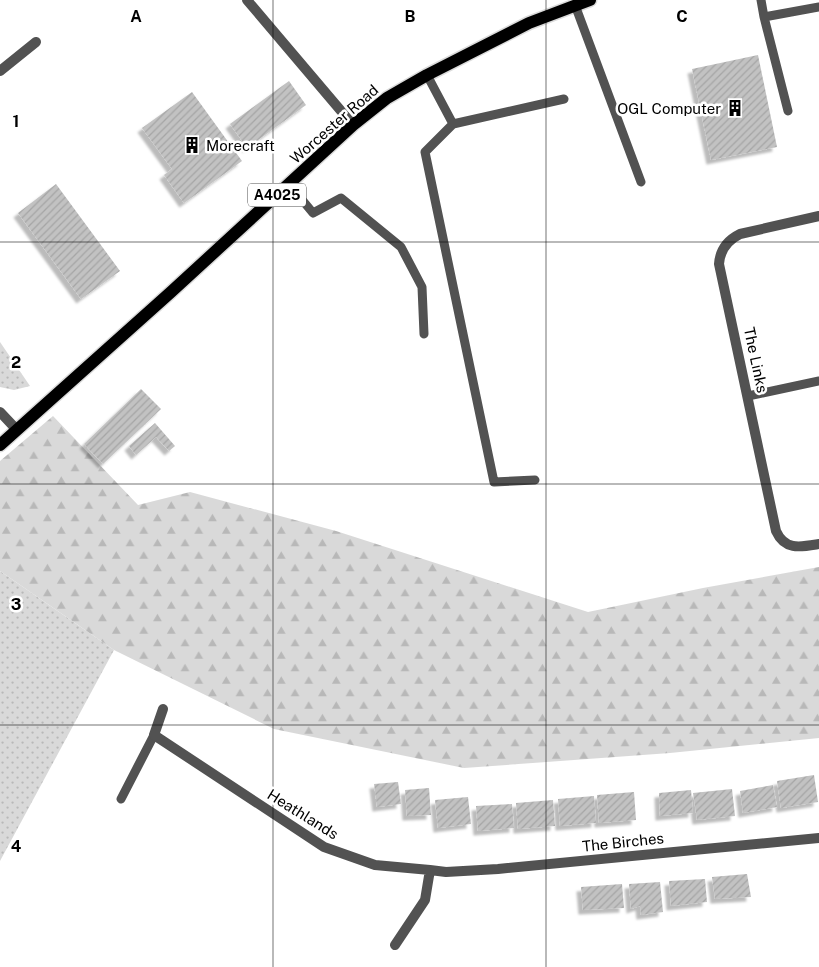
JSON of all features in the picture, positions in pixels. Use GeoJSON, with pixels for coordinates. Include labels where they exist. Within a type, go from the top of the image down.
{"type":"FeatureCollection","features":[{"type":"Feature","properties":{"kind":"main road","name":"Worcester Road"},"geometry":{"type":"LineString","coordinates":[[1,443],[172,292],[353,125],[387,98],[427,75],[529,23],[590,0]]}},
{"type":"Feature","properties":{"kind":"street"},"geometry":{"type":"LineString","coordinates":[[247,0],[353,125]]}},
{"type":"Feature","properties":{"kind":"street"},"geometry":{"type":"LineString","coordinates":[[0,71],[36,42]]}},
{"type":"Feature","properties":{"kind":"street","name":"The Links"},"geometry":{"type":"LineString","coordinates":[[819,216],[740,234],[729,240],[720,257],[719,264],[776,531],[779,538],[790,545],[819,544]]}},
{"type":"Feature","properties":{"kind":"street"},"geometry":{"type":"LineString","coordinates":[[0,412],[17,430]]}},
{"type":"Feature","properties":{"kind":"street"},"geometry":{"type":"LineString","coordinates":[[154,735],[163,709]]}},
{"type":"Feature","properties":{"kind":"street","name":"Heathlands"},"geometry":{"type":"LineString","coordinates":[[154,735],[324,848],[375,865],[430,870]]}},
{"type":"Feature","properties":{"kind":"street","name":"The Birches"},"geometry":{"type":"LineString","coordinates":[[430,870],[446,872],[498,869],[819,838]]}},
{"type":"Feature","properties":{"kind":"street"},"geometry":{"type":"LineString","coordinates":[[395,945],[425,900],[430,870]]}},
{"type":"Feature","properties":{"kind":"lane"},"geometry":{"type":"LineString","coordinates":[[761,0],[788,111]]}},
{"type":"Feature","properties":{"kind":"lane"},"geometry":{"type":"LineString","coordinates":[[575,5],[641,182]]}},
{"type":"Feature","properties":{"kind":"lane"},"geometry":{"type":"LineString","coordinates":[[764,17],[819,7]]}},
{"type":"Feature","properties":{"kind":"lane"},"geometry":{"type":"LineString","coordinates":[[427,75],[453,124]]}},
{"type":"Feature","properties":{"kind":"lane"},"geometry":{"type":"LineString","coordinates":[[535,480],[494,482],[425,152],[453,124],[564,99]]}},
{"type":"Feature","properties":{"kind":"lane"},"geometry":{"type":"LineString","coordinates":[[289,184],[313,213],[341,198],[401,247],[422,287],[424,334]]}},
{"type":"Feature","properties":{"kind":"lane"},"geometry":{"type":"LineString","coordinates":[[748,396],[819,381]]}},
{"type":"Feature","properties":{"kind":"lane"},"geometry":{"type":"LineString","coordinates":[[121,800],[154,735]]}},
{"type":"Feature","properties":{"kind":"green space"},"geometry":{"type":"Polygon","coordinates":[[[0,342],[30,386],[14,390],[0,387],[0,342]]]}},
{"type":"Feature","properties":{"kind":"green space"},"geometry":{"type":"Polygon","coordinates":[[[53,416],[138,505],[190,492],[336,531],[588,612],[703,588],[819,567],[819,738],[670,753],[464,768],[274,729],[114,650],[0,571],[0,461],[53,416]]]}},
{"type":"Feature","properties":{"kind":"green space"},"geometry":{"type":"Polygon","coordinates":[[[0,571],[114,650],[0,861],[0,571]]]}},
{"type":"Feature","properties":{"kind":"building","name":"OGL Computer"},"geometry":{"type":"Polygon","coordinates":[[[758,55],[777,147],[711,160],[692,69],[758,55]]]}},
{"type":"Feature","properties":{"kind":"building"},"geometry":{"type":"Polygon","coordinates":[[[289,81],[306,105],[247,148],[230,124],[289,81]]]}},
{"type":"Feature","properties":{"kind":"building","name":"Morecraft"},"geometry":{"type":"Polygon","coordinates":[[[192,92],[242,161],[184,203],[164,175],[172,169],[142,128],[192,92]]]}},
{"type":"Feature","properties":{"kind":"building"},"geometry":{"type":"Polygon","coordinates":[[[56,184],[120,271],[81,299],[18,213],[56,184]]]}},
{"type":"Feature","properties":{"kind":"building"},"geometry":{"type":"Polygon","coordinates":[[[141,389],[161,409],[103,464],[84,444],[141,389]]]}},
{"type":"Feature","properties":{"kind":"building"},"geometry":{"type":"Polygon","coordinates":[[[155,423],[175,446],[169,451],[156,437],[136,455],[129,446],[155,423]]]}},
{"type":"Feature","properties":{"kind":"building"},"geometry":{"type":"Polygon","coordinates":[[[814,775],[818,802],[781,808],[777,781],[814,775]]]}},
{"type":"Feature","properties":{"kind":"building"},"geometry":{"type":"Polygon","coordinates":[[[398,782],[401,804],[377,807],[374,784],[398,782]]]}},
{"type":"Feature","properties":{"kind":"building"},"geometry":{"type":"Polygon","coordinates":[[[773,785],[777,807],[743,813],[740,791],[773,785]]]}},
{"type":"Feature","properties":{"kind":"building"},"geometry":{"type":"Polygon","coordinates":[[[429,788],[431,815],[407,816],[405,790],[429,788]]]}},
{"type":"Feature","properties":{"kind":"building"},"geometry":{"type":"Polygon","coordinates":[[[732,789],[735,816],[697,820],[693,793],[732,789]]]}},
{"type":"Feature","properties":{"kind":"building"},"geometry":{"type":"Polygon","coordinates":[[[691,790],[693,813],[660,816],[659,793],[691,790]]]}},
{"type":"Feature","properties":{"kind":"building"},"geometry":{"type":"Polygon","coordinates":[[[634,792],[636,820],[599,823],[597,795],[634,792]]]}},
{"type":"Feature","properties":{"kind":"building"},"geometry":{"type":"Polygon","coordinates":[[[594,796],[596,823],[560,826],[558,799],[594,796]]]}},
{"type":"Feature","properties":{"kind":"building"},"geometry":{"type":"Polygon","coordinates":[[[468,797],[471,824],[438,828],[435,800],[468,797]]]}},
{"type":"Feature","properties":{"kind":"building"},"geometry":{"type":"Polygon","coordinates":[[[553,800],[555,826],[518,829],[516,803],[553,800]]]}},
{"type":"Feature","properties":{"kind":"building"},"geometry":{"type":"Polygon","coordinates":[[[512,804],[514,828],[478,831],[476,806],[512,804]]]}},
{"type":"Feature","properties":{"kind":"building"},"geometry":{"type":"Polygon","coordinates":[[[747,874],[751,897],[715,899],[712,877],[747,874]]]}},
{"type":"Feature","properties":{"kind":"building"},"geometry":{"type":"Polygon","coordinates":[[[705,879],[707,902],[671,906],[669,881],[705,879]]]}},
{"type":"Feature","properties":{"kind":"building"},"geometry":{"type":"Polygon","coordinates":[[[660,882],[663,912],[641,915],[640,906],[631,909],[629,884],[660,882]]]}},
{"type":"Feature","properties":{"kind":"building"},"geometry":{"type":"Polygon","coordinates":[[[622,884],[624,908],[583,910],[581,887],[622,884]]]}},
{"type":"Feature","properties":{"kind":"place","name":"OGL Computer"},"geometry":{"type":"Point","coordinates":[735,108]}},
{"type":"Feature","properties":{"kind":"place","name":"Morecraft"},"geometry":{"type":"Point","coordinates":[192,145]}}]}
